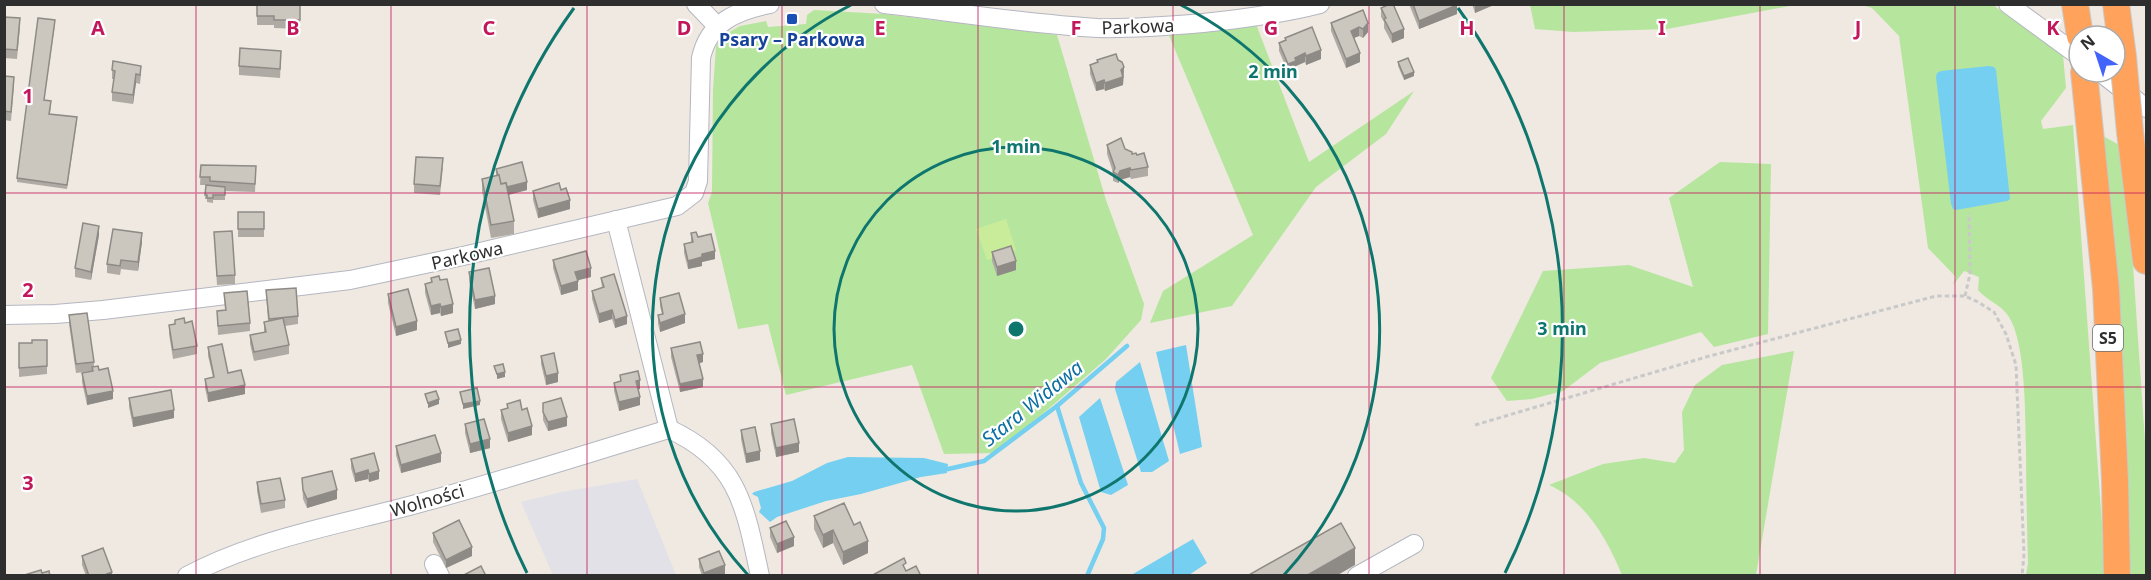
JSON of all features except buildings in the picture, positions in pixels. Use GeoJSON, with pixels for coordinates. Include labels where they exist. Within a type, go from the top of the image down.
{"type":"FeatureCollection","features":[{"type":"Feature","properties":{"kind":"highway"},"geometry":{"type":"LineString","coordinates":[[2116,4],[2146,261]]}},
{"type":"Feature","properties":{"kind":"highway","name":"S5"},"geometry":{"type":"LineString","coordinates":[[2085,84],[2106,289],[2117,576]]}},
{"type":"Feature","properties":{"kind":"street"},"geometry":{"type":"LineString","coordinates":[[696,4],[717,26],[740,12],[770,4]]}},
{"type":"Feature","properties":{"kind":"street","name":"Parkowa"},"geometry":{"type":"LineString","coordinates":[[884,4],[1100,28],[1155,27],[1255,18],[1320,4]]}},
{"type":"Feature","properties":{"kind":"street"},"geometry":{"type":"LineString","coordinates":[[2008,4],[2067,47]]}},
{"type":"Feature","properties":{"kind":"street","name":"Parkowa"},"geometry":{"type":"LineString","coordinates":[[4,315],[103,310],[350,280],[669,209],[684,202],[694,193],[700,167],[701,58],[704,47],[717,26]]}},
{"type":"Feature","properties":{"kind":"street"},"geometry":{"type":"LineString","coordinates":[[2115,84],[2146,108]]}},
{"type":"Feature","properties":{"kind":"street"},"geometry":{"type":"LineString","coordinates":[[616,220],[669,429],[692,440],[719,464],[733,483],[747,519],[759,576]]}},
{"type":"Feature","properties":{"kind":"street","name":"Wolności"},"geometry":{"type":"LineString","coordinates":[[187,576],[238,554],[302,534],[412,505],[669,429]]}},
{"type":"Feature","properties":{"kind":"street"},"geometry":{"type":"LineString","coordinates":[[1357,576],[1414,544]]}},
{"type":"Feature","properties":{"kind":"path"},"geometry":{"type":"LineString","coordinates":[[1965,296],[1970,274],[1969,213]]}},
{"type":"Feature","properties":{"kind":"path"},"geometry":{"type":"LineString","coordinates":[[1475,425],[1706,357],[1936,296],[1965,296],[1994,312],[2006,334],[2016,365],[2024,554],[2022,576]]}},
{"type":"Feature","properties":{"kind":"shaded area"},"geometry":{"type":"Polygon","coordinates":[[[637,479],[676,575],[553,575],[521,502],[562,492],[637,479]]]}},
{"type":"Feature","properties":{"kind":"green space"},"geometry":{"type":"Polygon","coordinates":[[[1530,4],[1795,5],[1667,29],[1573,32],[1535,29],[1530,4]]]}},
{"type":"Feature","properties":{"kind":"green space"},"geometry":{"type":"Polygon","coordinates":[[[1862,5],[1993,5],[2063,55],[2066,88],[2041,121],[2043,129],[2073,125],[2104,575],[2026,575],[2028,563],[2025,399],[2022,362],[2015,329],[2006,313],[1978,290],[1979,277],[1964,271],[1953,285],[1956,277],[1928,248],[1899,36],[1872,8],[1862,5]]]}},
{"type":"Feature","properties":{"kind":"green space"},"geometry":{"type":"Polygon","coordinates":[[[814,10],[884,14],[1057,35],[1106,200],[1144,304],[1141,320],[1106,359],[994,453],[944,454],[912,365],[786,395],[768,324],[738,329],[708,203],[712,192],[716,46],[724,35],[740,26],[766,21],[768,27],[806,24],[807,15],[814,10]]]}},
{"type":"Feature","properties":{"kind":"green space"},"geometry":{"type":"Polygon","coordinates":[[[1256,24],[1309,162],[1414,91],[1386,134],[1316,187],[1232,306],[1150,323],[1163,291],[1253,235],[1168,33],[1256,24]]]}},
{"type":"Feature","properties":{"kind":"green space"},"geometry":{"type":"Polygon","coordinates":[[[2101,135],[2125,148],[2146,456],[2146,575],[2128,575],[2101,135]]]}},
{"type":"Feature","properties":{"kind":"green space"},"geometry":{"type":"Polygon","coordinates":[[[1720,162],[1771,164],[1768,334],[1714,347],[1701,332],[1600,363],[1563,391],[1532,399],[1507,401],[1491,378],[1543,271],[1629,265],[1693,287],[1669,198],[1720,162]]]}},
{"type":"Feature","properties":{"kind":"green space"},"geometry":{"type":"Polygon","coordinates":[[[1006,219],[1016,250],[987,260],[976,229],[1006,219]]]}},
{"type":"Feature","properties":{"kind":"green space"},"geometry":{"type":"Polygon","coordinates":[[[1794,351],[1756,575],[1622,575],[1594,522],[1574,501],[1549,485],[1603,464],[1644,458],[1675,463],[1684,450],[1682,412],[1695,385],[1722,365],[1794,351]]]}},
{"type":"Feature","properties":{"kind":"water"},"geometry":{"type":"Polygon","coordinates":[[[1989,66],[1996,70],[2010,199],[1956,210],[1951,204],[1936,77],[1941,71],[1989,66]]]}},
{"type":"Feature","properties":{"kind":"water"},"geometry":{"type":"Polygon","coordinates":[[[1186,345],[1202,447],[1180,454],[1156,352],[1186,345]]]}},
{"type":"Feature","properties":{"kind":"water"},"geometry":{"type":"Polygon","coordinates":[[[1140,362],[1169,461],[1152,472],[1141,472],[1115,389],[1116,382],[1140,362]]]}},
{"type":"Feature","properties":{"kind":"water"},"geometry":{"type":"Polygon","coordinates":[[[1100,398],[1128,485],[1111,495],[1101,492],[1079,417],[1100,398]]]}},
{"type":"Feature","properties":{"kind":"water"},"geometry":{"type":"Polygon","coordinates":[[[848,457],[924,458],[948,464],[947,473],[921,477],[826,501],[777,517],[770,522],[759,512],[761,508],[758,497],[752,494],[754,492],[792,481],[827,463],[848,457]]]}},
{"type":"Feature","properties":{"kind":"water"},"geometry":{"type":"Polygon","coordinates":[[[1193,539],[1207,563],[1189,575],[1133,575],[1133,574],[1193,539]]]}},
{"type":"Feature","properties":{"kind":"waterway","name":"Stara Widawa"},"geometry":{"type":"LineString","coordinates":[[948,469],[984,461],[1057,406],[1127,346]]}},
{"type":"Feature","properties":{"kind":"waterway"},"geometry":{"type":"LineString","coordinates":[[1057,406],[1081,483],[1104,528],[1103,539],[1087,576]]}},
{"type":"Feature","properties":{"kind":"place","name":"Psary – Parkowa"},"geometry":{"type":"Point","coordinates":[792,19]}}]}
